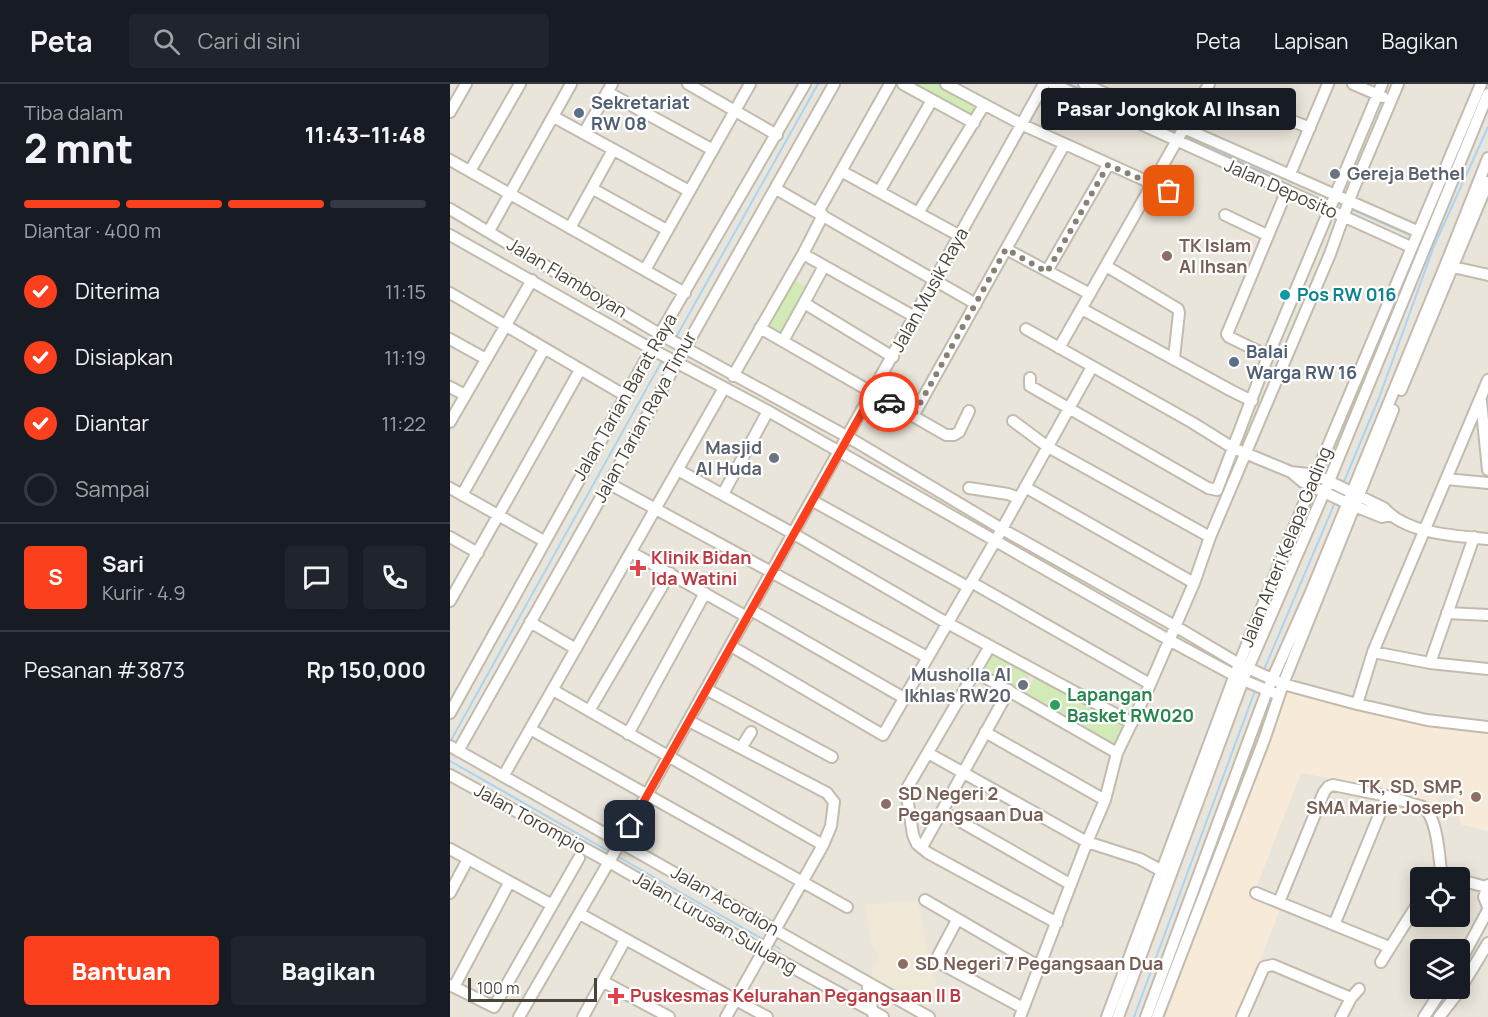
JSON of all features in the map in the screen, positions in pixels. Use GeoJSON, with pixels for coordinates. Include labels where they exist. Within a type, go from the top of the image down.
{"type":"FeatureCollection","features":[{"type":"Feature","properties":{"kind":"street"},"geometry":{"type":"LineString","coordinates":[[450,112],[466,84]]}},
{"type":"Feature","properties":{"kind":"street"},"geometry":{"type":"LineString","coordinates":[[470,171],[520,84]]}},
{"type":"Feature","properties":{"kind":"street"},"geometry":{"type":"LineString","coordinates":[[489,231],[572,84]]}},
{"type":"Feature","properties":{"kind":"street"},"geometry":{"type":"LineString","coordinates":[[645,270],[750,84]]}},
{"type":"Feature","properties":{"kind":"street","name":"Jalan Tarian Barat Raya"},"geometry":{"type":"LineString","coordinates":[[451,707],[805,84]]}},
{"type":"Feature","properties":{"kind":"street","name":"Jalan Tarian Raya Timur"},"geometry":{"type":"LineString","coordinates":[[454,748],[530,622],[674,361],[776,189],[834,84]]}},
{"type":"Feature","properties":{"kind":"street"},"geometry":{"type":"LineString","coordinates":[[733,376],[803,254],[841,171],[890,84]]}},
{"type":"Feature","properties":{"kind":"street"},"geometry":{"type":"LineString","coordinates":[[903,84],[974,123]]}},
{"type":"Feature","properties":{"kind":"street"},"geometry":{"type":"LineString","coordinates":[[946,84],[1064,145],[1186,199]]}},
{"type":"Feature","properties":{"kind":"street","name":"Jalan Musik Raya"},"geometry":{"type":"LineString","coordinates":[[519,1017],[580,914],[813,501],[1044,84]]}},
{"type":"Feature","properties":{"kind":"street"},"geometry":{"type":"LineString","coordinates":[[1053,84],[1225,156],[1290,174],[1333,202],[1414,238]]}},
{"type":"Feature","properties":{"kind":"street"},"geometry":{"type":"LineString","coordinates":[[1084,84],[1181,136]]}},
{"type":"Feature","properties":{"kind":"street"},"geometry":{"type":"LineString","coordinates":[[1290,174],[1328,84]]}},
{"type":"Feature","properties":{"kind":"street"},"geometry":{"type":"LineString","coordinates":[[1353,84],[1384,95]]}},
{"type":"Feature","properties":{"kind":"street"},"geometry":{"type":"LineString","coordinates":[[1030,382],[1068,408],[1213,490],[1217,490],[1268,356],[1333,202],[1384,95],[1398,84]]}},
{"type":"Feature","properties":{"kind":"street","name":"Jalan Arteri Kelapa Gading"},"geometry":{"type":"LineString","coordinates":[[1146,1017],[1237,773],[1264,689],[1256,672],[1311,486],[1481,84]]}},
{"type":"Feature","properties":{"kind":"street"},"geometry":{"type":"LineString","coordinates":[[693,85],[777,135]]}},
{"type":"Feature","properties":{"kind":"street"},"geometry":{"type":"LineString","coordinates":[[1059,348],[1181,136],[1207,85]]}},
{"type":"Feature","properties":{"kind":"street"},"geometry":{"type":"LineString","coordinates":[[584,134],[609,88],[712,150]]}},
{"type":"Feature","properties":{"kind":"street","name":"Jalan Arteri Kelapa Gading"},"geometry":{"type":"LineString","coordinates":[[1256,672],[1329,495],[1424,249],[1488,94]]}},
{"type":"Feature","properties":{"kind":"street"},"geometry":{"type":"LineString","coordinates":[[957,920],[938,956],[938,962],[1022,1012],[1070,884],[1105,800],[1117,753],[1194,583],[1210,537],[1330,254],[1384,95]]}},
{"type":"Feature","properties":{"kind":"street"},"geometry":{"type":"LineString","coordinates":[[879,192],[932,100]]}},
{"type":"Feature","properties":{"kind":"street"},"geometry":{"type":"LineString","coordinates":[[1240,100],[1310,128]]}},
{"type":"Feature","properties":{"kind":"street"},"geometry":{"type":"LineString","coordinates":[[918,213],[984,105]]}},
{"type":"Feature","properties":{"kind":"street"},"geometry":{"type":"LineString","coordinates":[[554,117],[688,191]]}},
{"type":"Feature","properties":{"kind":"street"},"geometry":{"type":"LineString","coordinates":[[913,416],[1064,145]]}},
{"type":"Feature","properties":{"kind":"street"},"geometry":{"type":"LineString","coordinates":[[570,228],[613,150]]}},
{"type":"Feature","properties":{"kind":"street","name":"Jalan Deposito"},"geometry":{"type":"LineString","coordinates":[[1225,156],[1287,190],[1333,202],[1414,238]]}},
{"type":"Feature","properties":{"kind":"street","name":"Jalan Arteri Kelapa Gading"},"geometry":{"type":"LineString","coordinates":[[1107,1017],[1162,871],[1242,680],[1256,672],[1311,592],[1488,158]]}},
{"type":"Feature","properties":{"kind":"street"},"geometry":{"type":"LineString","coordinates":[[450,160],[685,293]]}},
{"type":"Feature","properties":{"kind":"street"},"geometry":{"type":"LineString","coordinates":[[1047,272],[1108,165]]}},
{"type":"Feature","properties":{"kind":"street"},"geometry":{"type":"LineString","coordinates":[[841,171],[960,236]]}},
{"type":"Feature","properties":{"kind":"street","name":"Jalan Arteri Kelapa Gading"},"geometry":{"type":"LineString","coordinates":[[1157,1017],[1250,777],[1350,498],[1453,267],[1488,182]]}},
{"type":"Feature","properties":{"kind":"street"},"geometry":{"type":"LineString","coordinates":[[593,189],[667,230]]}},
{"type":"Feature","properties":{"kind":"street"},"geometry":{"type":"LineString","coordinates":[[776,189],[976,304]]}},
{"type":"Feature","properties":{"kind":"street"},"geometry":{"type":"LineString","coordinates":[[1268,356],[1227,334],[1287,190]]}},
{"type":"Feature","properties":{"kind":"street","name":"Jalan Flamboyan"},"geometry":{"type":"LineString","coordinates":[[450,209],[682,347],[848,437],[998,536]]}},
{"type":"Feature","properties":{"kind":"street"},"geometry":{"type":"LineString","coordinates":[[1226,215],[1267,236]]}},
{"type":"Feature","properties":{"kind":"street"},"geometry":{"type":"LineString","coordinates":[[450,235],[654,351],[840,452],[1175,626],[1256,672],[1283,684],[1357,704],[1427,720],[1488,727]]}},
{"type":"Feature","properties":{"kind":"street"},"geometry":{"type":"LineString","coordinates":[[1006,249],[1090,294]]}},
{"type":"Feature","properties":{"kind":"street"},"geometry":{"type":"LineString","coordinates":[[803,254],[915,317]]}},
{"type":"Feature","properties":{"kind":"street"},"geometry":{"type":"LineString","coordinates":[[783,341],[824,266]]}},
{"type":"Feature","properties":{"kind":"street"},"geometry":{"type":"LineString","coordinates":[[1106,266],[1178,309],[1174,358]]}},
{"type":"Feature","properties":{"kind":"street"},"geometry":{"type":"LineString","coordinates":[[1453,267],[1488,275]]}},
{"type":"Feature","properties":{"kind":"street"},"geometry":{"type":"LineString","coordinates":[[450,422],[532,280]]}},
{"type":"Feature","properties":{"kind":"street"},"geometry":{"type":"LineString","coordinates":[[450,292],[626,396]]}},
{"type":"Feature","properties":{"kind":"street"},"geometry":{"type":"LineString","coordinates":[[804,303],[893,357]]}},
{"type":"Feature","properties":{"kind":"street"},"geometry":{"type":"LineString","coordinates":[[1082,309],[1252,401]]}},
{"type":"Feature","properties":{"kind":"street"},"geometry":{"type":"LineString","coordinates":[[760,328],[946,435],[959,432],[969,411]]}},
{"type":"Feature","properties":{"kind":"street"},"geometry":{"type":"LineString","coordinates":[[1026,329],[1233,448],[1291,472],[1316,476],[1333,483],[1350,498],[1382,517],[1390,515],[1423,531],[1488,538]]}},
{"type":"Feature","properties":{"kind":"street"},"geometry":{"type":"LineString","coordinates":[[450,339],[486,359]]}},
{"type":"Feature","properties":{"kind":"street"},"geometry":{"type":"LineString","coordinates":[[462,495],[544,349]]}},
{"type":"Feature","properties":{"kind":"street"},"geometry":{"type":"LineString","coordinates":[[731,646],[883,735],[1092,367]]}},
{"type":"Feature","properties":{"kind":"street"},"geometry":{"type":"LineString","coordinates":[[450,601],[453,588],[478,553],[580,370]]}},
{"type":"Feature","properties":{"kind":"street"},"geometry":{"type":"LineString","coordinates":[[1357,704],[1373,652],[1488,380]]}},
{"type":"Feature","properties":{"kind":"street"},"geometry":{"type":"LineString","coordinates":[[450,387],[465,395]]}},
{"type":"Feature","properties":{"kind":"street"},"geometry":{"type":"LineString","coordinates":[[504,775],[724,388]]}},
{"type":"Feature","properties":{"kind":"street"},"geometry":{"type":"LineString","coordinates":[[1480,398],[1488,470]]}},
{"type":"Feature","properties":{"kind":"street"},"geometry":{"type":"LineString","coordinates":[[723,494],[768,411]]}},
{"type":"Feature","properties":{"kind":"street"},"geometry":{"type":"LineString","coordinates":[[1013,421],[1048,447],[1210,537]]}},
{"type":"Feature","properties":{"kind":"street"},"geometry":{"type":"LineString","coordinates":[[678,470],[990,646],[1132,723]]}},
{"type":"Feature","properties":{"kind":"street"},"geometry":{"type":"LineString","coordinates":[[1291,472],[1329,495],[1350,498]]}},
{"type":"Feature","properties":{"kind":"street"},"geometry":{"type":"LineString","coordinates":[[1446,479],[1488,483]]}},
{"type":"Feature","properties":{"kind":"street"},"geometry":{"type":"LineString","coordinates":[[608,483],[927,657]]}},
{"type":"Feature","properties":{"kind":"street"},"geometry":{"type":"LineString","coordinates":[[1025,487],[1194,583]]}},
{"type":"Feature","properties":{"kind":"street"},"geometry":{"type":"LineString","coordinates":[[450,488],[544,541]]}},
{"type":"Feature","properties":{"kind":"street"},"geometry":{"type":"LineString","coordinates":[[969,488],[1019,498]]}},
{"type":"Feature","properties":{"kind":"street"},"geometry":{"type":"LineString","coordinates":[[813,501],[1150,684]]}},
{"type":"Feature","properties":{"kind":"street"},"geometry":{"type":"LineString","coordinates":[[998,536],[1169,640],[1242,680],[1279,695]]}},
{"type":"Feature","properties":{"kind":"street"},"geometry":{"type":"LineString","coordinates":[[450,537],[478,553]]}},
{"type":"Feature","properties":{"kind":"street"},"geometry":{"type":"LineString","coordinates":[[1430,663],[1474,537]]}},
{"type":"Feature","properties":{"kind":"street"},"geometry":{"type":"LineString","coordinates":[[631,552],[705,593],[749,613],[904,698]]}},
{"type":"Feature","properties":{"kind":"street"},"geometry":{"type":"LineString","coordinates":[[589,711],[670,573]]}},
{"type":"Feature","properties":{"kind":"street"},"geometry":{"type":"LineString","coordinates":[[628,734],[705,593]]}},
{"type":"Feature","properties":{"kind":"street"},"geometry":{"type":"LineString","coordinates":[[1448,613],[1488,615]]}},
{"type":"Feature","properties":{"kind":"street"},"geometry":{"type":"LineString","coordinates":[[530,622],[576,649]]}},
{"type":"Feature","properties":{"kind":"street"},"geometry":{"type":"LineString","coordinates":[[990,646],[906,790],[913,835],[928,853],[1057,923]]}},
{"type":"Feature","properties":{"kind":"street"},"geometry":{"type":"LineString","coordinates":[[1373,652],[1430,663],[1488,669]]}},
{"type":"Feature","properties":{"kind":"street"},"geometry":{"type":"LineString","coordinates":[[974,671],[1117,753]]}},
{"type":"Feature","properties":{"kind":"street"},"geometry":{"type":"LineString","coordinates":[[706,688],[832,757]]}},
{"type":"Feature","properties":{"kind":"street"},"geometry":{"type":"LineString","coordinates":[[553,690],[823,845]]}},
{"type":"Feature","properties":{"kind":"street"},"geometry":{"type":"LineString","coordinates":[[922,847],[1009,690]]}},
{"type":"Feature","properties":{"kind":"street"},"geometry":{"type":"LineString","coordinates":[[689,721],[827,793],[834,802],[835,809],[823,845],[726,1017]]}},
{"type":"Feature","properties":{"kind":"street"},"geometry":{"type":"LineString","coordinates":[[530,729],[848,907]]}},
{"type":"Feature","properties":{"kind":"street","name":"Jalan Arteri Kelapa Gading"},"geometry":{"type":"LineString","coordinates":[[1118,1017],[1220,731]]}},
{"type":"Feature","properties":{"kind":"street"},"geometry":{"type":"LineString","coordinates":[[741,748],[751,732]]}},
{"type":"Feature","properties":{"kind":"street"},"geometry":{"type":"LineString","coordinates":[[986,732],[1105,800]]}},
{"type":"Feature","properties":{"kind":"street","name":"Jalan Acordion"},"geometry":{"type":"LineString","coordinates":[[454,748],[620,843],[770,942],[867,982],[929,1017]]}},
{"type":"Feature","properties":{"kind":"street"},"geometry":{"type":"LineString","coordinates":[[928,753],[1087,842],[1140,859],[1162,871]]}},
{"type":"Feature","properties":{"kind":"street"},"geometry":{"type":"LineString","coordinates":[[1237,773],[1250,777]]}},
{"type":"Feature","properties":{"kind":"street","name":"Jalan Torompio"},"geometry":{"type":"LineString","coordinates":[[450,775],[610,860]]}},
{"type":"Feature","properties":{"kind":"street"},"geometry":{"type":"LineString","coordinates":[[1279,902],[1324,792],[1333,785],[1387,796],[1428,810],[1433,824],[1437,867]]}},
{"type":"Feature","properties":{"kind":"street"},"geometry":{"type":"LineString","coordinates":[[1334,925],[1387,796]]}},
{"type":"Feature","properties":{"kind":"street"},"geometry":{"type":"LineString","coordinates":[[942,811],[1070,884]]}},
{"type":"Feature","properties":{"kind":"street"},"geometry":{"type":"LineString","coordinates":[[450,849],[552,905]]}},
{"type":"Feature","properties":{"kind":"street"},"geometry":{"type":"LineString","coordinates":[[509,883],[452,986],[494,1007],[579,858]]}},
{"type":"Feature","properties":{"kind":"street"},"geometry":{"type":"LineString","coordinates":[[450,893],[468,859]]}},
{"type":"Feature","properties":{"kind":"street","name":"Jalan Lurusan Suluang"},"geometry":{"type":"LineString","coordinates":[[610,860],[770,942],[873,1014],[884,1017]]}},
{"type":"Feature","properties":{"kind":"street"},"geometry":{"type":"LineString","coordinates":[[1470,882],[1487,886],[1484,897],[1488,908],[1470,946]]}},
{"type":"Feature","properties":{"kind":"street"},"geometry":{"type":"LineString","coordinates":[[1256,893],[1389,947]]}},
{"type":"Feature","properties":{"kind":"street"},"geometry":{"type":"LineString","coordinates":[[925,900],[1040,967]]}},
{"type":"Feature","properties":{"kind":"street"},"geometry":{"type":"LineString","coordinates":[[580,914],[767,1017]]}},
{"type":"Feature","properties":{"kind":"street"},"geometry":{"type":"LineString","coordinates":[[1381,962],[1410,915]]}},
{"type":"Feature","properties":{"kind":"street"},"geometry":{"type":"LineString","coordinates":[[585,1016],[625,940]]}},
{"type":"Feature","properties":{"kind":"street"},"geometry":{"type":"LineString","coordinates":[[1439,1017],[1457,994],[1488,943]]}},
{"type":"Feature","properties":{"kind":"street"},"geometry":{"type":"LineString","coordinates":[[1244,1016],[1264,968],[1273,965],[1355,993],[1341,1017]]}},
{"type":"Feature","properties":{"kind":"street"},"geometry":{"type":"LineString","coordinates":[[604,982],[669,1017]]}},
{"type":"Feature","properties":{"kind":"street"},"geometry":{"type":"LineString","coordinates":[[867,982],[873,1014]]}},
{"type":"Feature","properties":{"kind":"street"},"geometry":{"type":"LineString","coordinates":[[1424,1017],[1436,999]]}},
{"type":"Feature","properties":{"kind":"shaded area"},"geometry":{"type":"Polygon","coordinates":[[[450,84],[1488,84],[1488,730],[1375,715],[1286,688],[1166,1017],[450,1017],[450,84]]]}},
{"type":"Feature","properties":{"kind":"shaded area"},"geometry":{"type":"Polygon","coordinates":[[[1286,688],[1375,715],[1488,730],[1488,831],[1461,824],[1451,783],[1435,803],[1301,772],[1253,894],[1281,906],[1239,1017],[1166,1017],[1286,688]]]}},
{"type":"Feature","properties":{"kind":"shaded area"},"geometry":{"type":"Polygon","coordinates":[[[1301,772],[1435,803],[1451,783],[1461,824],[1488,831],[1488,1017],[1239,1017],[1253,895],[1301,772]]]}},
{"type":"Feature","properties":{"kind":"shaded area","name":"SD Negeri 7 Pegangsaan Dua"},"geometry":{"type":"Polygon","coordinates":[[[918,900],[932,973],[939,987],[927,1013],[869,978],[879,956],[870,941],[865,905],[918,900]]]}},
{"type":"Feature","properties":{"kind":"green space"},"geometry":{"type":"Polygon","coordinates":[[[911,84],[943,84],[980,106],[973,118],[911,84]]]}},
{"type":"Feature","properties":{"kind":"green space"},"geometry":{"type":"Polygon","coordinates":[[[787,277],[808,287],[782,339],[763,327],[787,277]]]}},
{"type":"Feature","properties":{"kind":"green space"},"geometry":{"type":"Polygon","coordinates":[[[990,650],[1031,672],[1027,679],[1022,676],[1014,688],[978,670],[990,650]]]}},
{"type":"Feature","properties":{"kind":"green space"},"geometry":{"type":"Polygon","coordinates":[[[1038,673],[1124,725],[1114,745],[1025,694],[1038,673]]]}},
{"type":"Feature","properties":{"kind":"waterway"},"geometry":{"type":"LineString","coordinates":[[675,339],[818,84]]}},
{"type":"Feature","properties":{"kind":"waterway"},"geometry":{"type":"LineString","coordinates":[[1069,84],[1179,133]]}},
{"type":"Feature","properties":{"kind":"waterway"},"geometry":{"type":"LineString","coordinates":[[1343,484],[1379,398],[1434,246],[1488,127]]}},
{"type":"Feature","properties":{"kind":"waterway"},"geometry":{"type":"LineString","coordinates":[[1184,135],[1251,167],[1281,177],[1330,199]]}},
{"type":"Feature","properties":{"kind":"waterway"},"geometry":{"type":"LineString","coordinates":[[1351,209],[1412,236]]}},
{"type":"Feature","properties":{"kind":"waterway"},"geometry":{"type":"LineString","coordinates":[[450,742],[663,359]]}},
{"type":"Feature","properties":{"kind":"waterway"},"geometry":{"type":"LineString","coordinates":[[1263,672],[1336,500]]}},
{"type":"Feature","properties":{"kind":"waterway"},"geometry":{"type":"LineString","coordinates":[[1134,1017],[1256,688]]}},
{"type":"Feature","properties":{"kind":"waterway"},"geometry":{"type":"LineString","coordinates":[[450,761],[610,852]]}},
{"type":"Feature","properties":{"kind":"waterway"},"geometry":{"type":"LineString","coordinates":[[615,855],[764,940]]}},
{"type":"Feature","properties":{"kind":"waterway"},"geometry":{"type":"LineString","coordinates":[[772,944],[780,949]]}},
{"type":"Feature","properties":{"kind":"way so far"},"geometry":{"type":"LineString","coordinates":[[889,402],[913,416],[1006,249],[1047,272],[1108,165],[1169,191]]}},
{"type":"Feature","properties":{"kind":"place","name":"Sekretariat RW 08"},"geometry":{"type":"Point","coordinates":[579,113]}},
{"type":"Feature","properties":{"kind":"place","name":"Gereja Bethel"},"geometry":{"type":"Point","coordinates":[1335,174]}},
{"type":"Feature","properties":{"kind":"place","name":"Pasar Jongkok Al Ihsan"},"geometry":{"type":"Point","coordinates":[1169,191]}},
{"type":"Feature","properties":{"kind":"place","name":"TK Islam Al Ihsan"},"geometry":{"type":"Point","coordinates":[1167,256]}},
{"type":"Feature","properties":{"kind":"place","name":"Pos RW 016"},"geometry":{"type":"Point","coordinates":[1285,295]}},
{"type":"Feature","properties":{"kind":"place","name":"Balai Warga RW 16"},"geometry":{"type":"Point","coordinates":[1234,362]}},
{"type":"Feature","properties":{"kind":"place","name":"Masjid Al Huda"},"geometry":{"type":"Point","coordinates":[774,458]}},
{"type":"Feature","properties":{"kind":"place","name":"Klinik Bidan Ida Watini"},"geometry":{"type":"Point","coordinates":[638,568]}},
{"type":"Feature","properties":{"kind":"place","name":"Musholla Al Ikhlas RW20"},"geometry":{"type":"Point","coordinates":[1023,685]}},
{"type":"Feature","properties":{"kind":"place","name":"Lapangan Basket RW020"},"geometry":{"type":"Point","coordinates":[1055,705]}},
{"type":"Feature","properties":{"kind":"place","name":"TK, SD, SMP, SMA Marie Joseph"},"geometry":{"type":"Point","coordinates":[1476,797]}},
{"type":"Feature","properties":{"kind":"place","name":"SD Negeri 2 Pegangsaan Dua"},"geometry":{"type":"Point","coordinates":[886,804]}},
{"type":"Feature","properties":{"kind":"place","name":"SD Negeri 7 Pegangsaan Dua"},"geometry":{"type":"Point","coordinates":[903,964]}},
{"type":"Feature","properties":{"kind":"place","name":"Puskesmas Kelurahan Pegangsaan II B"},"geometry":{"type":"Point","coordinates":[616,996]}},
{"type":"Feature","properties":{"kind":"route"},"geometry":{"type":"LineString","coordinates":[[630,826],[873,393],[889,402]]}}]}
